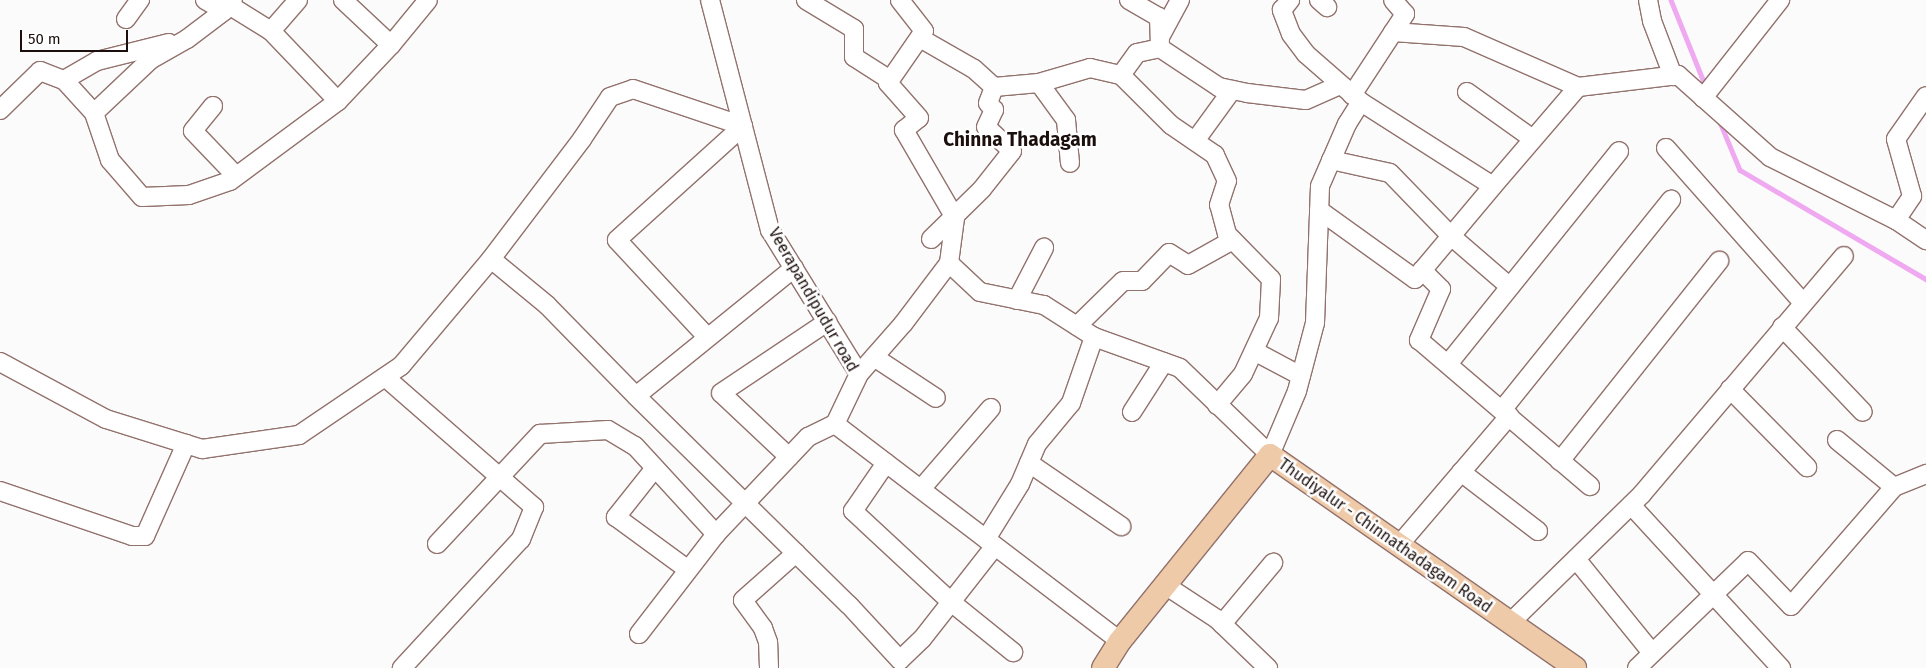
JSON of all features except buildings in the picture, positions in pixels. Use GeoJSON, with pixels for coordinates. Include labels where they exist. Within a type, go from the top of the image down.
{"type":"FeatureCollection","features":[{"type":"Feature","properties":{"kind":"main road","name":"Thudiyalur - Chinnathadagam Road"},"geometry":{"type":"LineString","coordinates":[[1103,668],[1120,641],[1270,455],[1575,668]]}},
{"type":"Feature","properties":{"kind":"street"},"geometry":{"type":"LineString","coordinates":[[126,19],[140,0]]}},
{"type":"Feature","properties":{"kind":"street"},"geometry":{"type":"LineString","coordinates":[[205,0],[229,5],[271,31],[338,101]]}},
{"type":"Feature","properties":{"kind":"street"},"geometry":{"type":"LineString","coordinates":[[271,31],[298,0]]}},
{"type":"Feature","properties":{"kind":"street"},"geometry":{"type":"LineString","coordinates":[[343,0],[391,45]]}},
{"type":"Feature","properties":{"kind":"street"},"geometry":{"type":"LineString","coordinates":[[0,110],[40,71],[64,80],[94,114],[110,160],[142,197],[189,195],[236,176],[338,101],[391,45],[428,0]]}},
{"type":"Feature","properties":{"kind":"street","name":"Veerapandipudur road"},"geometry":{"type":"LineString","coordinates":[[710,0],[770,230],[859,374],[834,424]]}},
{"type":"Feature","properties":{"kind":"street"},"geometry":{"type":"LineString","coordinates":[[806,0],[854,29],[854,57],[890,80]]}},
{"type":"Feature","properties":{"kind":"street"},"geometry":{"type":"LineString","coordinates":[[859,374],[949,263],[956,218],[904,130],[918,118],[888,83],[924,31],[901,0]]}},
{"type":"Feature","properties":{"kind":"street"},"geometry":{"type":"LineString","coordinates":[[1129,0],[1159,17],[1160,43]]}},
{"type":"Feature","properties":{"kind":"street"},"geometry":{"type":"LineString","coordinates":[[1121,74],[1137,53],[1160,43],[1180,0]]}},
{"type":"Feature","properties":{"kind":"street"},"geometry":{"type":"LineString","coordinates":[[1290,0],[1282,10],[1291,34],[1306,54],[1351,94],[1493,186]]}},
{"type":"Feature","properties":{"kind":"street"},"geometry":{"type":"LineString","coordinates":[[949,263],[980,292],[1044,305],[1094,337],[1180,368],[1270,455],[1301,376],[1315,323],[1320,186],[1347,124],[1351,94],[1405,14],[1393,0]]}},
{"type":"Feature","properties":{"kind":"street"},"geometry":{"type":"LineString","coordinates":[[1648,0],[1652,21],[1673,76]]}},
{"type":"Feature","properties":{"kind":"street"},"geometry":{"type":"LineString","coordinates":[[1707,93],[1780,0]]}},
{"type":"Feature","properties":{"kind":"street"},"geometry":{"type":"LineString","coordinates":[[94,114],[150,60],[187,38],[229,5]]}},
{"type":"Feature","properties":{"kind":"street"},"geometry":{"type":"LineString","coordinates":[[1393,32],[1464,37],[1578,87],[1678,75],[1707,93],[1770,157],[1896,220],[1926,240]]}},
{"type":"Feature","properties":{"kind":"street"},"geometry":{"type":"LineString","coordinates":[[64,80],[97,60],[187,38]]}},
{"type":"Feature","properties":{"kind":"street"},"geometry":{"type":"LineString","coordinates":[[920,38],[974,69],[994,88],[1039,83],[1090,68],[1121,74],[1171,125],[1215,155],[1227,181],[1219,205],[1227,234],[1270,279],[1269,318],[1243,374],[1218,405]]}},
{"type":"Feature","properties":{"kind":"street"},"geometry":{"type":"LineString","coordinates":[[1160,43],[1218,87],[1306,100],[1351,94]]}},
{"type":"Feature","properties":{"kind":"street"},"geometry":{"type":"LineString","coordinates":[[1039,83],[1066,120],[1070,163]]}},
{"type":"Feature","properties":{"kind":"street"},"geometry":{"type":"LineString","coordinates":[[1319,210],[1415,279],[1578,87]]}},
{"type":"Feature","properties":{"kind":"street"},"geometry":{"type":"LineString","coordinates":[[931,239],[956,218],[1012,150],[986,127],[994,110],[988,103],[994,88]]}},
{"type":"Feature","properties":{"kind":"street"},"geometry":{"type":"LineString","coordinates":[[0,362],[106,419],[202,449],[299,434],[401,366],[491,259],[582,139],[610,97],[633,89],[743,126],[617,240],[707,337]]}},
{"type":"Feature","properties":{"kind":"street"},"geometry":{"type":"LineString","coordinates":[[1195,141],[1232,90]]}},
{"type":"Feature","properties":{"kind":"street"},"geometry":{"type":"LineString","coordinates":[[1467,92],[1533,139]]}},
{"type":"Feature","properties":{"kind":"street"},"geometry":{"type":"LineString","coordinates":[[1896,220],[1912,196],[1896,138],[1926,96]]}},
{"type":"Feature","properties":{"kind":"street"},"geometry":{"type":"LineString","coordinates":[[213,106],[193,131],[236,176]]}},
{"type":"Feature","properties":{"kind":"street"},"geometry":{"type":"LineString","coordinates":[[1666,148],[1803,303]]}},
{"type":"Feature","properties":{"kind":"street"},"geometry":{"type":"LineString","coordinates":[[1448,364],[1619,151]]}},
{"type":"Feature","properties":{"kind":"street"},"geometry":{"type":"LineString","coordinates":[[1331,160],[1390,173],[1451,236],[1510,287]]}},
{"type":"Feature","properties":{"kind":"street"},"geometry":{"type":"LineString","coordinates":[[1400,545],[1461,472],[1670,200]]}},
{"type":"Feature","properties":{"kind":"street"},"geometry":{"type":"LineString","coordinates":[[1077,326],[1123,281],[1142,281],[1169,253],[1188,265],[1233,240]]}},
{"type":"Feature","properties":{"kind":"street"},"geometry":{"type":"LineString","coordinates":[[1017,300],[1044,248]]}},
{"type":"Feature","properties":{"kind":"street"},"geometry":{"type":"LineString","coordinates":[[1510,623],[1631,505],[1844,256]]}},
{"type":"Feature","properties":{"kind":"street"},"geometry":{"type":"LineString","coordinates":[[491,259],[547,305],[636,396],[796,553],[904,664],[951,602],[990,542],[1037,444],[1071,403],[1094,337]]}},
{"type":"Feature","properties":{"kind":"street"},"geometry":{"type":"LineString","coordinates":[[1560,460],[1719,261]]}},
{"type":"Feature","properties":{"kind":"street"},"geometry":{"type":"LineString","coordinates":[[636,396],[794,268]]}},
{"type":"Feature","properties":{"kind":"street"},"geometry":{"type":"LineString","coordinates":[[1422,270],[1441,289],[1419,340],[1590,486]]}},
{"type":"Feature","properties":{"kind":"street"},"geometry":{"type":"LineString","coordinates":[[789,457],[721,393],[827,322]]}},
{"type":"Feature","properties":{"kind":"street"},"geometry":{"type":"LineString","coordinates":[[1782,327],[1863,412]]}},
{"type":"Feature","properties":{"kind":"street"},"geometry":{"type":"LineString","coordinates":[[1254,351],[1301,376]]}},
{"type":"Feature","properties":{"kind":"street"},"geometry":{"type":"LineString","coordinates":[[874,357],[936,398]]}},
{"type":"Feature","properties":{"kind":"street"},"geometry":{"type":"LineString","coordinates":[[1132,412],[1164,362]]}},
{"type":"Feature","properties":{"kind":"street"},"geometry":{"type":"LineString","coordinates":[[385,377],[534,507],[521,539],[402,668]]}},
{"type":"Feature","properties":{"kind":"street"},"geometry":{"type":"LineString","coordinates":[[1730,388],[1807,467]]}},
{"type":"Feature","properties":{"kind":"street"},"geometry":{"type":"LineString","coordinates":[[921,489],[991,408]]}},
{"type":"Feature","properties":{"kind":"street"},"geometry":{"type":"LineString","coordinates":[[639,634],[687,569],[716,534],[808,437],[834,424],[1120,641]]}},
{"type":"Feature","properties":{"kind":"street"},"geometry":{"type":"LineString","coordinates":[[437,544],[540,434],[608,430],[635,446],[716,534]]}},
{"type":"Feature","properties":{"kind":"street"},"geometry":{"type":"LineString","coordinates":[[1837,440],[1894,487]]}},
{"type":"Feature","properties":{"kind":"street"},"geometry":{"type":"LineString","coordinates":[[0,491],[132,536],[145,536],[186,444]]}},
{"type":"Feature","properties":{"kind":"street"},"geometry":{"type":"LineString","coordinates":[[1029,462],[1121,526]]}},
{"type":"Feature","properties":{"kind":"street"},"geometry":{"type":"LineString","coordinates":[[886,463],[853,511],[951,602],[1013,652]]}},
{"type":"Feature","properties":{"kind":"street"},"geometry":{"type":"LineString","coordinates":[[655,468],[616,517],[687,569]]}},
{"type":"Feature","properties":{"kind":"street"},"geometry":{"type":"LineString","coordinates":[[1461,472],[1538,530]]}},
{"type":"Feature","properties":{"kind":"street"},"geometry":{"type":"LineString","coordinates":[[1637,668],[1712,593],[1748,561],[1791,606],[1894,487],[1926,474]]}},
{"type":"Feature","properties":{"kind":"street"},"geometry":{"type":"LineString","coordinates":[[1631,505],[1780,668]]}},
{"type":"Feature","properties":{"kind":"street"},"geometry":{"type":"LineString","coordinates":[[769,668],[768,642],[763,628],[743,600],[796,553]]}},
{"type":"Feature","properties":{"kind":"street"},"geometry":{"type":"LineString","coordinates":[[1576,558],[1652,653]]}},
{"type":"Feature","properties":{"kind":"street"},"geometry":{"type":"LineString","coordinates":[[1222,624],[1274,563]]}},
{"type":"Feature","properties":{"kind":"street"},"geometry":{"type":"LineString","coordinates":[[1165,585],[1222,624],[1268,668]]}},
{"type":"Feature","properties":{"kind":"waterway"},"geometry":{"type":"LineString","coordinates":[[1671,0],[1706,87]]}},
{"type":"Feature","properties":{"kind":"waterway"},"geometry":{"type":"LineString","coordinates":[[1720,122],[1740,170],[1926,279]]}},
{"type":"Feature","properties":{"kind":"district","name":"Chinna Thadagam"},"geometry":{"type":"Point","coordinates":[1020,140]}}]}
